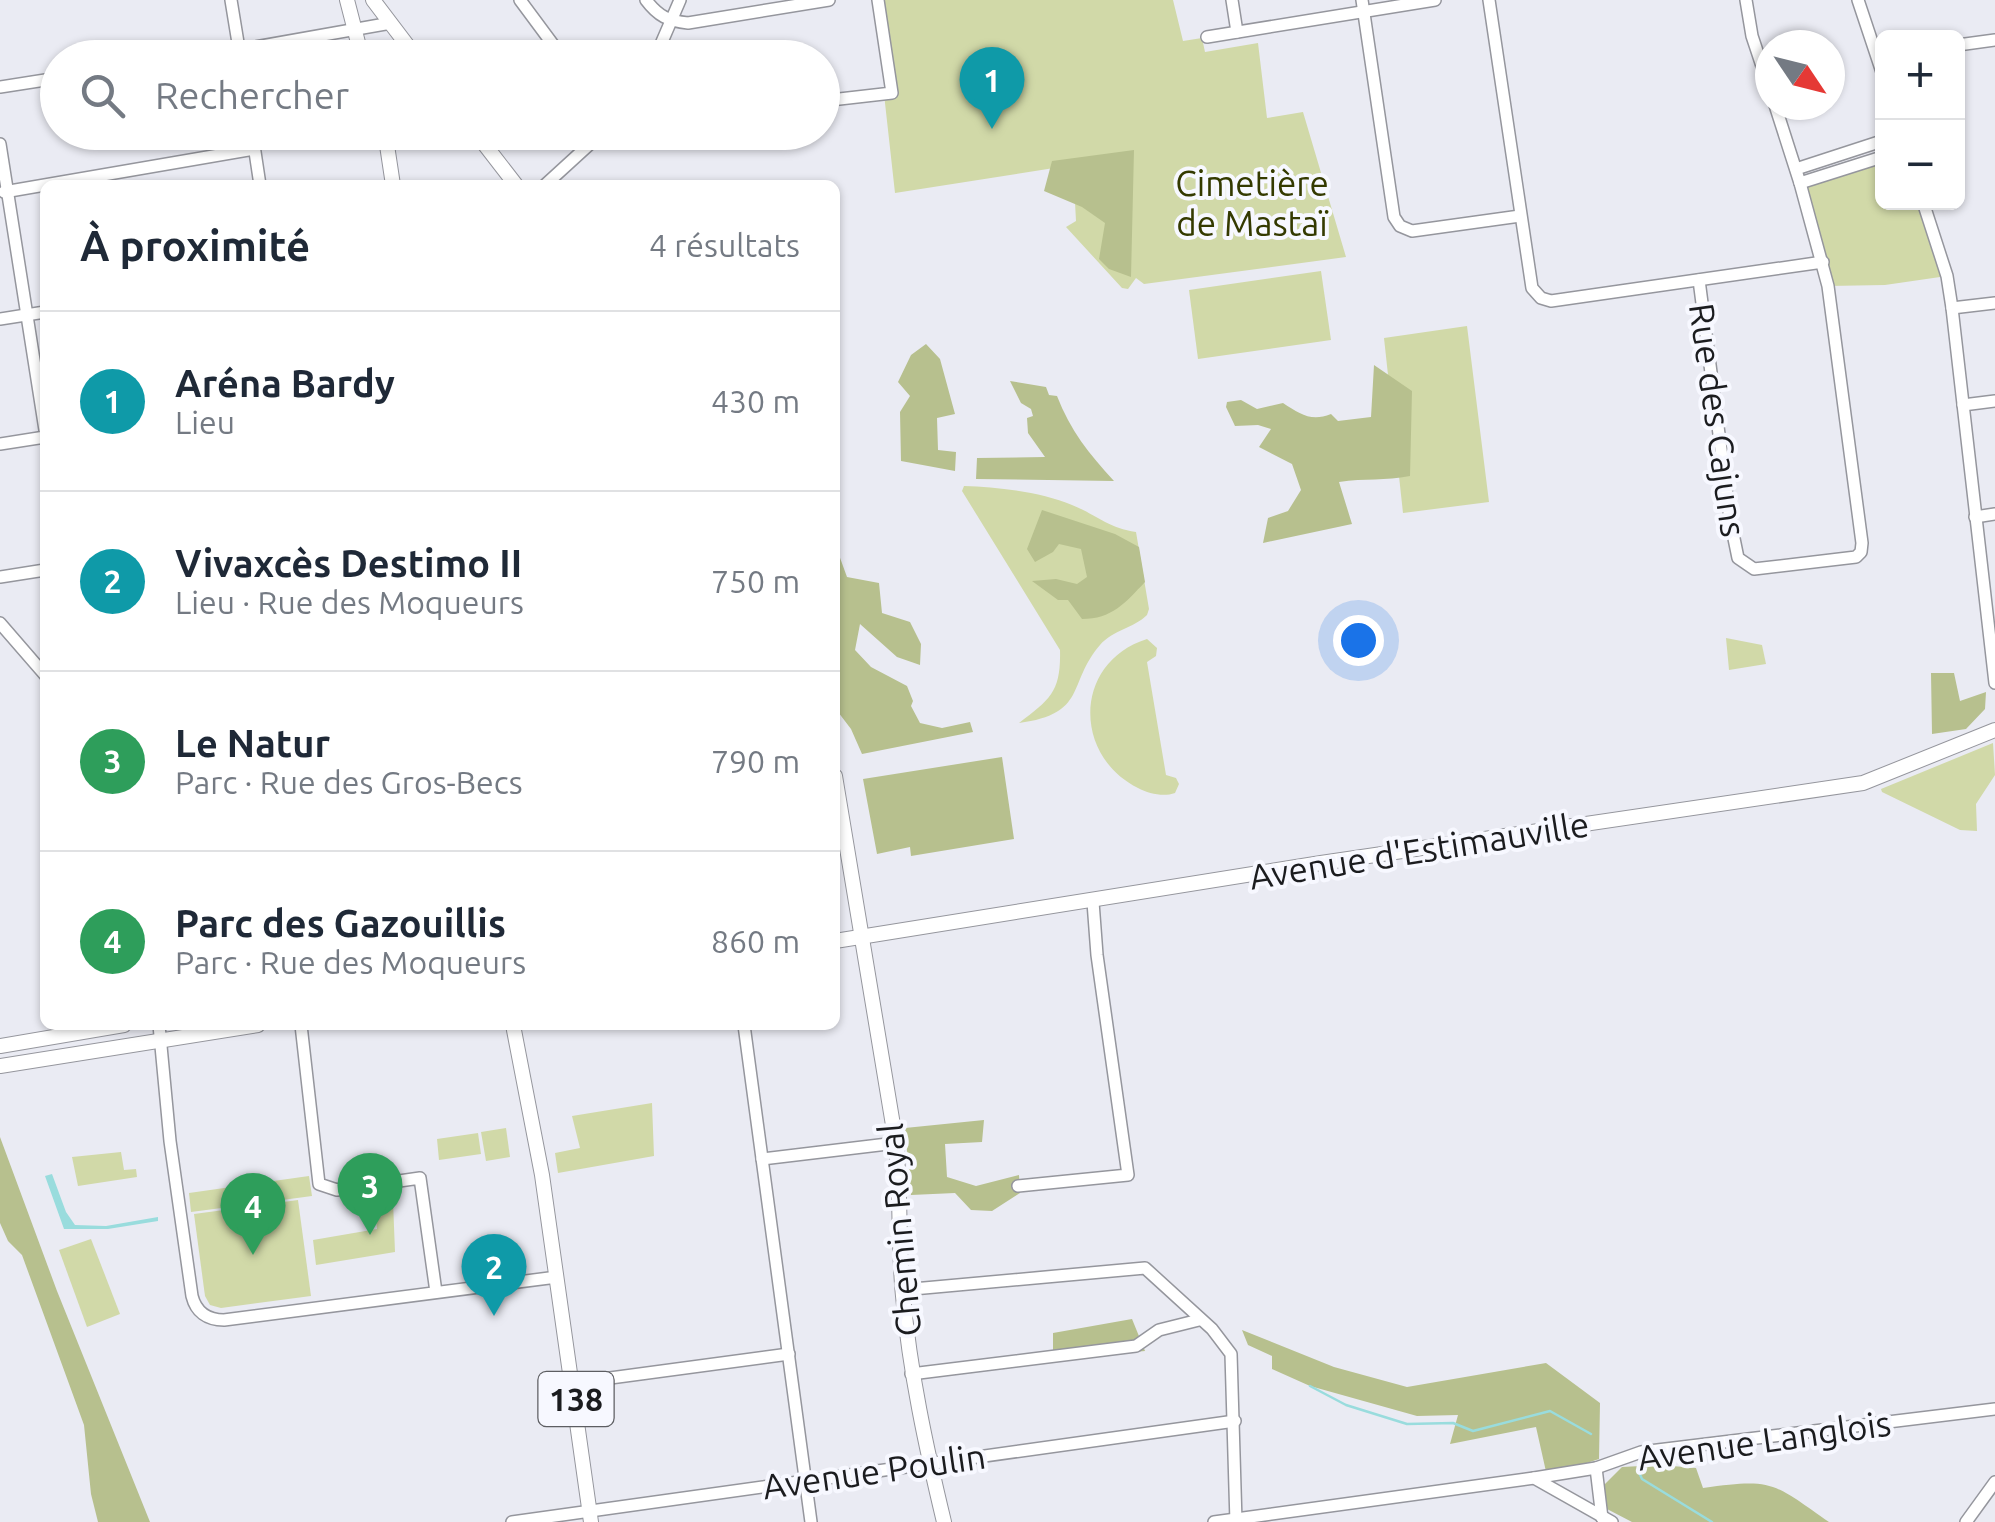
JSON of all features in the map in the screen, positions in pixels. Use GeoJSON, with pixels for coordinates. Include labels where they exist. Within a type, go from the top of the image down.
{"type":"FeatureCollection","features":[{"type":"Feature","properties":{"kind":"main road"},"geometry":{"type":"LineString","coordinates":[[347,0],[357,40]]}},
{"type":"Feature","properties":{"kind":"main road"},"geometry":{"type":"LineString","coordinates":[[374,0],[403,40]]}},
{"type":"Feature","properties":{"kind":"main road"},"geometry":{"type":"LineString","coordinates":[[388,150],[392,180]]}},
{"type":"Feature","properties":{"kind":"main road"},"geometry":{"type":"LineString","coordinates":[[489,150],[512,180]]}},
{"type":"Feature","properties":{"kind":"main road","name":"Avenue d'Estimauville"},"geometry":{"type":"LineString","coordinates":[[840,940],[1321,862],[1863,782],[1995,730]]}},
{"type":"Feature","properties":{"kind":"main road","name":"Chemin Royal"},"geometry":{"type":"LineString","coordinates":[[840,806],[896,1143],[902,1290],[912,1374],[944,1522]]}},
{"type":"Feature","properties":{"kind":"main road"},"geometry":{"type":"LineString","coordinates":[[0,1046],[94,1030]]}},
{"type":"Feature","properties":{"kind":"main road"},"geometry":{"type":"LineString","coordinates":[[0,1066],[160,1032],[188,1030]]}},
{"type":"Feature","properties":{"kind":"main road","name":"138"},"geometry":{"type":"LineString","coordinates":[[514,1030],[558,1277],[590,1517]]}},
{"type":"Feature","properties":{"kind":"street"},"geometry":{"type":"LineString","coordinates":[[231,0],[238,40]]}},
{"type":"Feature","properties":{"kind":"street"},"geometry":{"type":"LineString","coordinates":[[520,0],[550,40]]}},
{"type":"Feature","properties":{"kind":"street"},"geometry":{"type":"LineString","coordinates":[[646,0],[656,14],[688,24],[829,0]]}},
{"type":"Feature","properties":{"kind":"street"},"geometry":{"type":"LineString","coordinates":[[664,40],[680,0]]}},
{"type":"Feature","properties":{"kind":"street"},"geometry":{"type":"LineString","coordinates":[[840,100],[892,93],[878,0]]}},
{"type":"Feature","properties":{"kind":"street"},"geometry":{"type":"LineString","coordinates":[[1232,0],[1237,32]]}},
{"type":"Feature","properties":{"kind":"street"},"geometry":{"type":"LineString","coordinates":[[1207,37],[1364,5],[1435,0]]}},
{"type":"Feature","properties":{"kind":"street"},"geometry":{"type":"LineString","coordinates":[[1489,0],[1532,288],[1541,298],[1551,301],[1822,262],[1780,120]]}},
{"type":"Feature","properties":{"kind":"street"},"geometry":{"type":"LineString","coordinates":[[1746,0],[1755,45]]}},
{"type":"Feature","properties":{"kind":"street"},"geometry":{"type":"LineString","coordinates":[[1858,0],[1875,42]]}},
{"type":"Feature","properties":{"kind":"street"},"geometry":{"type":"LineString","coordinates":[[1364,5],[1394,217],[1400,226],[1412,231],[1520,216]]}},
{"type":"Feature","properties":{"kind":"street"},"geometry":{"type":"LineString","coordinates":[[310,40],[390,23]]}},
{"type":"Feature","properties":{"kind":"street"},"geometry":{"type":"LineString","coordinates":[[1965,44],[1995,40]]}},
{"type":"Feature","properties":{"kind":"street"},"geometry":{"type":"LineString","coordinates":[[0,87],[40,81]]}},
{"type":"Feature","properties":{"kind":"street"},"geometry":{"type":"LineString","coordinates":[[1796,169],[1875,143]]}},
{"type":"Feature","properties":{"kind":"street"},"geometry":{"type":"LineString","coordinates":[[0,144],[4,192],[40,403]]}},
{"type":"Feature","properties":{"kind":"street"},"geometry":{"type":"LineString","coordinates":[[74,180],[248,150]]}},
{"type":"Feature","properties":{"kind":"street"},"geometry":{"type":"LineString","coordinates":[[254,150],[259,180]]}},
{"type":"Feature","properties":{"kind":"street"},"geometry":{"type":"LineString","coordinates":[[550,180],[583,150]]}},
{"type":"Feature","properties":{"kind":"street"},"geometry":{"type":"LineString","coordinates":[[1800,182],[1875,158]]}},
{"type":"Feature","properties":{"kind":"street"},"geometry":{"type":"LineString","coordinates":[[4,192],[40,186]]}},
{"type":"Feature","properties":{"kind":"street"},"geometry":{"type":"LineString","coordinates":[[1926,210],[1940,250],[1952,308],[1995,683]]}},
{"type":"Feature","properties":{"kind":"street","name":"Rue des Cajuns"},"geometry":{"type":"LineString","coordinates":[[1698,280],[1738,558],[1754,569],[1856,557],[1862,543],[1822,262]]}},
{"type":"Feature","properties":{"kind":"street"},"geometry":{"type":"LineString","coordinates":[[1952,308],[1995,303]]}},
{"type":"Feature","properties":{"kind":"street"},"geometry":{"type":"LineString","coordinates":[[0,319],[40,313]]}},
{"type":"Feature","properties":{"kind":"street"},"geometry":{"type":"LineString","coordinates":[[1963,405],[1995,401]]}},
{"type":"Feature","properties":{"kind":"street"},"geometry":{"type":"LineString","coordinates":[[0,444],[40,435]]}},
{"type":"Feature","properties":{"kind":"street"},"geometry":{"type":"LineString","coordinates":[[1975,517],[1995,514]]}},
{"type":"Feature","properties":{"kind":"street"},"geometry":{"type":"LineString","coordinates":[[0,577],[40,571]]}},
{"type":"Feature","properties":{"kind":"street"},"geometry":{"type":"LineString","coordinates":[[0,623],[40,669]]}},
{"type":"Feature","properties":{"kind":"street"},"geometry":{"type":"LineString","coordinates":[[1018,1186],[1128,1176],[1092,902]]}},
{"type":"Feature","properties":{"kind":"street"},"geometry":{"type":"LineString","coordinates":[[302,1030],[319,1184],[337,1190],[420,1178],[436,1292]]}},
{"type":"Feature","properties":{"kind":"street"},"geometry":{"type":"LineString","coordinates":[[745,1030],[811,1522]]}},
{"type":"Feature","properties":{"kind":"street"},"geometry":{"type":"LineString","coordinates":[[160,1032],[187,1262],[193,1300],[202,1313],[224,1320],[558,1277]]}},
{"type":"Feature","properties":{"kind":"street"},"geometry":{"type":"LineString","coordinates":[[762,1159],[896,1143]]}},
{"type":"Feature","properties":{"kind":"street"},"geometry":{"type":"LineString","coordinates":[[902,1290],[1145,1268],[1212,1330],[1231,1354],[1236,1520]]}},
{"type":"Feature","properties":{"kind":"street"},"geometry":{"type":"LineString","coordinates":[[912,1374],[1136,1346],[1158,1330],[1198,1320]]}},
{"type":"Feature","properties":{"kind":"street"},"geometry":{"type":"LineString","coordinates":[[573,1383],[789,1354]]}},
{"type":"Feature","properties":{"kind":"street","name":"Avenue Langlois"},"geometry":{"type":"LineString","coordinates":[[1214,1522],[1596,1468],[1642,1452],[1995,1410]]}},
{"type":"Feature","properties":{"kind":"street","name":"Avenue Poulin"},"geometry":{"type":"LineString","coordinates":[[512,1522],[590,1517],[929,1462],[1235,1421]]}},
{"type":"Feature","properties":{"kind":"street"},"geometry":{"type":"LineString","coordinates":[[1596,1468],[1605,1520]]}},
{"type":"Feature","properties":{"kind":"street"},"geometry":{"type":"LineString","coordinates":[[1534,1478],[1605,1520]]}},
{"type":"Feature","properties":{"kind":"street"},"geometry":{"type":"LineString","coordinates":[[1966,1522],[1995,1482]]}},
{"type":"Feature","properties":{"kind":"green space","name":"Cimetière de Mastaï"},"geometry":{"type":"Polygon","coordinates":[[[878,0],[1173,0],[1183,41],[1202,38],[1205,52],[1258,43],[1267,118],[1303,112],[1346,257],[1144,284],[1136,278],[1128,289],[1122,288],[1066,227],[1076,221],[1073,165],[895,193],[884,94],[892,93],[878,0]]]}},
{"type":"Feature","properties":{"kind":"green space"},"geometry":{"type":"Polygon","coordinates":[[[1134,150],[1131,277],[1109,269],[1099,259],[1105,223],[1082,207],[1044,191],[1052,161],[1134,150]]]}},
{"type":"Feature","properties":{"kind":"green space"},"geometry":{"type":"Polygon","coordinates":[[[1875,159],[1875,210],[1925,210],[1947,276],[1885,285],[1828,286],[1800,183],[1875,159]]]}},
{"type":"Feature","properties":{"kind":"green space"},"geometry":{"type":"Polygon","coordinates":[[[1321,271],[1331,340],[1198,359],[1189,290],[1321,271]]]}},
{"type":"Feature","properties":{"kind":"green space"},"geometry":{"type":"Polygon","coordinates":[[[1467,326],[1489,502],[1403,513],[1384,338],[1467,326]]]}},
{"type":"Feature","properties":{"kind":"green space"},"geometry":{"type":"Polygon","coordinates":[[[926,344],[940,359],[955,414],[937,418],[938,450],[956,452],[955,471],[901,461],[900,412],[910,396],[898,382],[911,355],[926,344]]]}},
{"type":"Feature","properties":{"kind":"green space"},"geometry":{"type":"Polygon","coordinates":[[[1374,365],[1412,391],[1410,476],[1339,482],[1352,524],[1263,543],[1268,518],[1288,511],[1301,490],[1292,464],[1259,447],[1271,429],[1235,426],[1227,402],[1241,400],[1257,409],[1283,403],[1306,416],[1331,414],[1338,421],[1371,417],[1374,365]]]}},
{"type":"Feature","properties":{"kind":"green space"},"geometry":{"type":"Polygon","coordinates":[[[1010,381],[1046,387],[1049,395],[1057,396],[1081,441],[1114,481],[976,479],[977,458],[1045,457],[1028,433],[1031,409],[1021,403],[1010,381]]]}},
{"type":"Feature","properties":{"kind":"green space"},"geometry":{"type":"Polygon","coordinates":[[[964,486],[1047,497],[1136,532],[1147,615],[1100,645],[1066,704],[1041,719],[1019,723],[1052,693],[1059,675],[1060,650],[962,491],[964,486]]]}},
{"type":"Feature","properties":{"kind":"green space"},"geometry":{"type":"Polygon","coordinates":[[[1042,510],[1115,534],[1139,547],[1145,582],[1110,613],[1082,619],[1068,600],[1058,600],[1032,581],[1056,579],[1077,584],[1087,577],[1081,549],[1059,544],[1035,562],[1027,549],[1042,510]]]}},
{"type":"Feature","properties":{"kind":"green space"},"geometry":{"type":"Polygon","coordinates":[[[840,558],[847,577],[879,583],[882,613],[910,622],[921,644],[920,665],[897,657],[860,624],[855,650],[871,667],[907,686],[920,723],[942,728],[970,722],[973,732],[862,754],[840,715],[840,558]]]}},
{"type":"Feature","properties":{"kind":"green space"},"geometry":{"type":"Polygon","coordinates":[[[1726,638],[1762,645],[1766,664],[1729,670],[1726,638]]]}},
{"type":"Feature","properties":{"kind":"green space"},"geometry":{"type":"Polygon","coordinates":[[[1147,639],[1157,648],[1156,656],[1147,662],[1166,775],[1176,778],[1179,784],[1171,794],[1142,790],[1116,773],[1101,754],[1093,732],[1090,710],[1106,667],[1123,651],[1147,639]]]}},
{"type":"Feature","properties":{"kind":"green space"},"geometry":{"type":"Polygon","coordinates":[[[1931,673],[1954,673],[1960,701],[1986,692],[1985,709],[1966,729],[1932,734],[1931,673]]]}},
{"type":"Feature","properties":{"kind":"green space"},"geometry":{"type":"Polygon","coordinates":[[[1993,743],[1995,775],[1976,804],[1977,831],[1960,830],[1882,792],[1881,789],[1993,743]]]}},
{"type":"Feature","properties":{"kind":"green space"},"geometry":{"type":"Polygon","coordinates":[[[1002,757],[1014,839],[911,856],[910,847],[877,854],[863,779],[1002,757]]]}},
{"type":"Feature","properties":{"kind":"green space"},"geometry":{"type":"Polygon","coordinates":[[[652,1103],[654,1156],[558,1173],[555,1153],[580,1148],[572,1116],[652,1103]]]}},
{"type":"Feature","properties":{"kind":"green space"},"geometry":{"type":"Polygon","coordinates":[[[984,1120],[982,1142],[945,1144],[947,1177],[976,1186],[1019,1175],[1020,1193],[992,1211],[971,1210],[955,1193],[911,1195],[905,1128],[984,1120]]]}},
{"type":"Feature","properties":{"kind":"green space"},"geometry":{"type":"Polygon","coordinates":[[[506,1128],[510,1157],[486,1161],[481,1132],[506,1128]]]}},
{"type":"Feature","properties":{"kind":"green space"},"geometry":{"type":"Polygon","coordinates":[[[478,1133],[481,1154],[439,1160],[437,1139],[478,1133]]]}},
{"type":"Feature","properties":{"kind":"green space"},"geometry":{"type":"Polygon","coordinates":[[[0,1137],[150,1522],[98,1522],[84,1425],[22,1255],[8,1241],[0,1223],[0,1137]]]}},
{"type":"Feature","properties":{"kind":"green space"},"geometry":{"type":"Polygon","coordinates":[[[121,1152],[124,1170],[136,1169],[137,1177],[78,1186],[72,1157],[121,1152]]]}},
{"type":"Feature","properties":{"kind":"green space"},"geometry":{"type":"Polygon","coordinates":[[[309,1176],[312,1196],[191,1212],[189,1193],[309,1176]]]}},
{"type":"Feature","properties":{"kind":"green space"},"geometry":{"type":"Polygon","coordinates":[[[298,1200],[311,1296],[221,1308],[210,1305],[205,1296],[194,1214],[298,1200]]]}},
{"type":"Feature","properties":{"kind":"green space"},"geometry":{"type":"Polygon","coordinates":[[[393,1201],[395,1252],[316,1265],[313,1240],[377,1229],[375,1204],[393,1201]]]}},
{"type":"Feature","properties":{"kind":"green space"},"geometry":{"type":"Polygon","coordinates":[[[91,1239],[120,1314],[87,1327],[59,1250],[91,1239]]]}},
{"type":"Feature","properties":{"kind":"green space"},"geometry":{"type":"Polygon","coordinates":[[[1132,1319],[1145,1351],[1053,1360],[1053,1333],[1132,1319]]]}},
{"type":"Feature","properties":{"kind":"green space"},"geometry":{"type":"Polygon","coordinates":[[[1242,1330],[1334,1367],[1407,1387],[1546,1363],[1600,1403],[1599,1459],[1547,1476],[1536,1427],[1450,1444],[1458,1415],[1417,1416],[1310,1386],[1272,1369],[1272,1356],[1248,1345],[1242,1330]]]}},
{"type":"Feature","properties":{"kind":"green space"},"geometry":{"type":"Polygon","coordinates":[[[1622,1467],[1696,1468],[1703,1488],[1745,1484],[1772,1487],[1829,1522],[1632,1522],[1607,1509],[1599,1490],[1622,1467]]]}},
{"type":"Feature","properties":{"kind":"water"},"geometry":{"type":"Polygon","coordinates":[[[52,1174],[75,1225],[106,1226],[158,1217],[158,1221],[108,1229],[64,1229],[45,1176],[52,1174]]]}},
{"type":"Feature","properties":{"kind":"waterway"},"geometry":{"type":"LineString","coordinates":[[1310,1386],[1346,1405],[1407,1424],[1453,1423],[1473,1431],[1550,1411],[1591,1434]]}},
{"type":"Feature","properties":{"kind":"waterway"},"geometry":{"type":"LineString","coordinates":[[1638,1470],[1642,1479],[1712,1522]]}},
{"type":"Feature","properties":{"kind":"place","name":"Aréna Bardy"},"geometry":{"type":"Point","coordinates":[992,129]}},
{"type":"Feature","properties":{"kind":"place","name":"Le Natur"},"geometry":{"type":"Point","coordinates":[370,1235]}},
{"type":"Feature","properties":{"kind":"place","name":"Parc des Gazouillis"},"geometry":{"type":"Point","coordinates":[253,1255]}},
{"type":"Feature","properties":{"kind":"place","name":"Vivaxcès Destimo II"},"geometry":{"type":"Point","coordinates":[494,1316]}}]}
